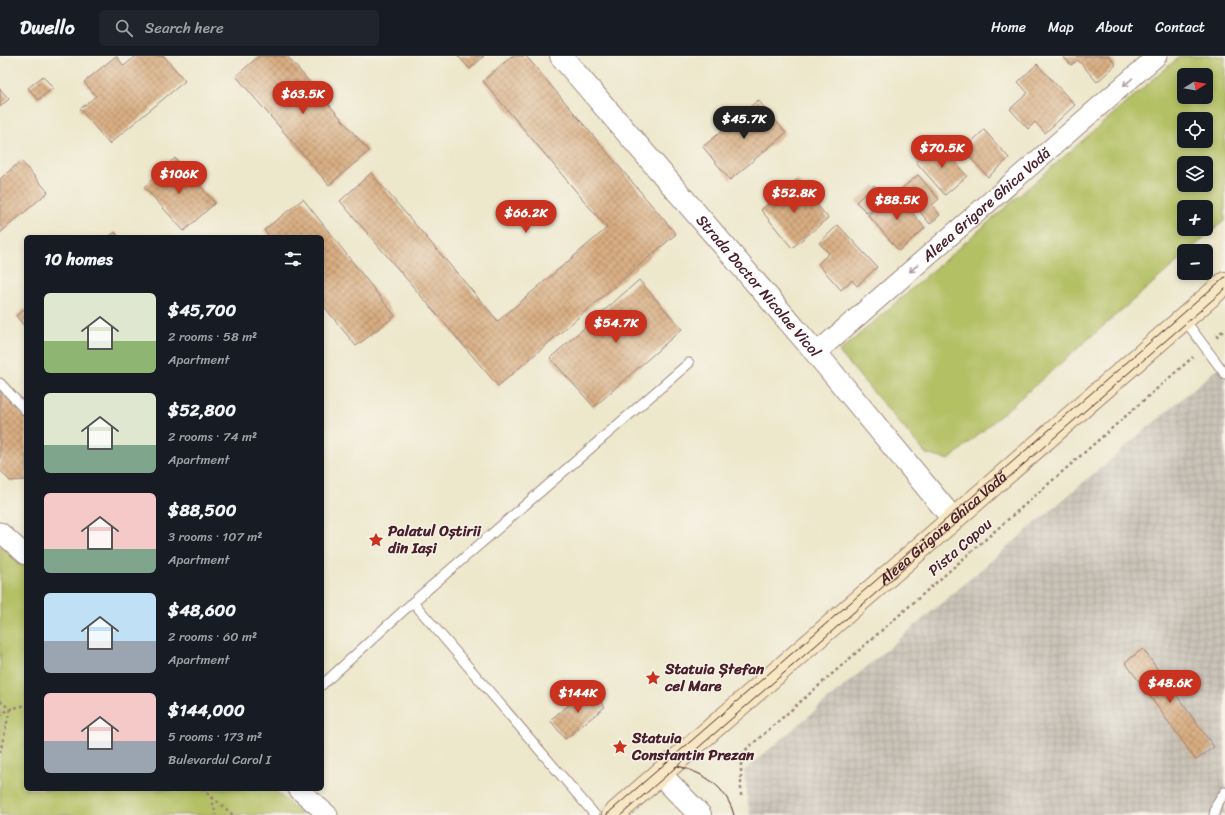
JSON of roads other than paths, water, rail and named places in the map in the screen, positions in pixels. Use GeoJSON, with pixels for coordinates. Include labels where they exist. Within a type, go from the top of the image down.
{"type":"FeatureCollection","features":[{"type":"Feature","properties":{"kind":"main road","name":"Aleea Grigore Ghica Vodă"},"geometry":{"type":"LineString","coordinates":[[613,815],[1225,283]]}},
{"type":"Feature","properties":{"kind":"street","name":"Strada Doctor Nicolae Vicol"},"geometry":{"type":"LineString","coordinates":[[561,56],[816,353],[953,518]]}},
{"type":"Feature","properties":{"kind":"street","name":"Aleea Grigore Ghica Vodă"},"geometry":{"type":"LineString","coordinates":[[816,353],[1157,56]]}},
{"type":"Feature","properties":{"kind":"street"},"geometry":{"type":"LineString","coordinates":[[0,532],[24,553]]}},
{"type":"Feature","properties":{"kind":"street"},"geometry":{"type":"LineString","coordinates":[[660,774],[700,815]]}},
{"type":"Feature","properties":{"kind":"street"},"geometry":{"type":"LineString","coordinates":[[300,791],[328,815]]}},
{"type":"Feature","properties":{"kind":"lane"},"geometry":{"type":"LineString","coordinates":[[1184,319],[1225,374]]}},
{"type":"Feature","properties":{"kind":"lane"},"geometry":{"type":"LineString","coordinates":[[324,683],[413,602],[689,363]]}},
{"type":"Feature","properties":{"kind":"lane"},"geometry":{"type":"LineString","coordinates":[[0,383],[24,409]]}},
{"type":"Feature","properties":{"kind":"lane"},"geometry":{"type":"LineString","coordinates":[[413,602],[596,815]]}},
{"type":"Feature","properties":{"kind":"lane"},"geometry":{"type":"LineString","coordinates":[[1214,815],[1216,806],[1225,792]]}},
{"type":"Feature","properties":{"kind":"tram line"},"geometry":{"type":"LineString","coordinates":[[606,815],[1225,277]]}},
{"type":"Feature","properties":{"kind":"tram line"},"geometry":{"type":"LineString","coordinates":[[621,815],[1225,289]]}},
{"type":"Feature","properties":{"kind":"tram line"},"geometry":{"type":"LineString","coordinates":[[675,767],[678,766],[688,769],[705,777],[713,783],[726,796],[734,815]]}},
{"type":"Feature","properties":{"kind":"place","name":"Palatul Oștirii din Iași"},"geometry":{"type":"Point","coordinates":[376,540]}},
{"type":"Feature","properties":{"kind":"place","name":"Statuia Ștefan cel Mare"},"geometry":{"type":"Point","coordinates":[653,678]}},
{"type":"Feature","properties":{"kind":"place","name":"Statuia Constantin Prezan"},"geometry":{"type":"Point","coordinates":[620,747]}}]}
